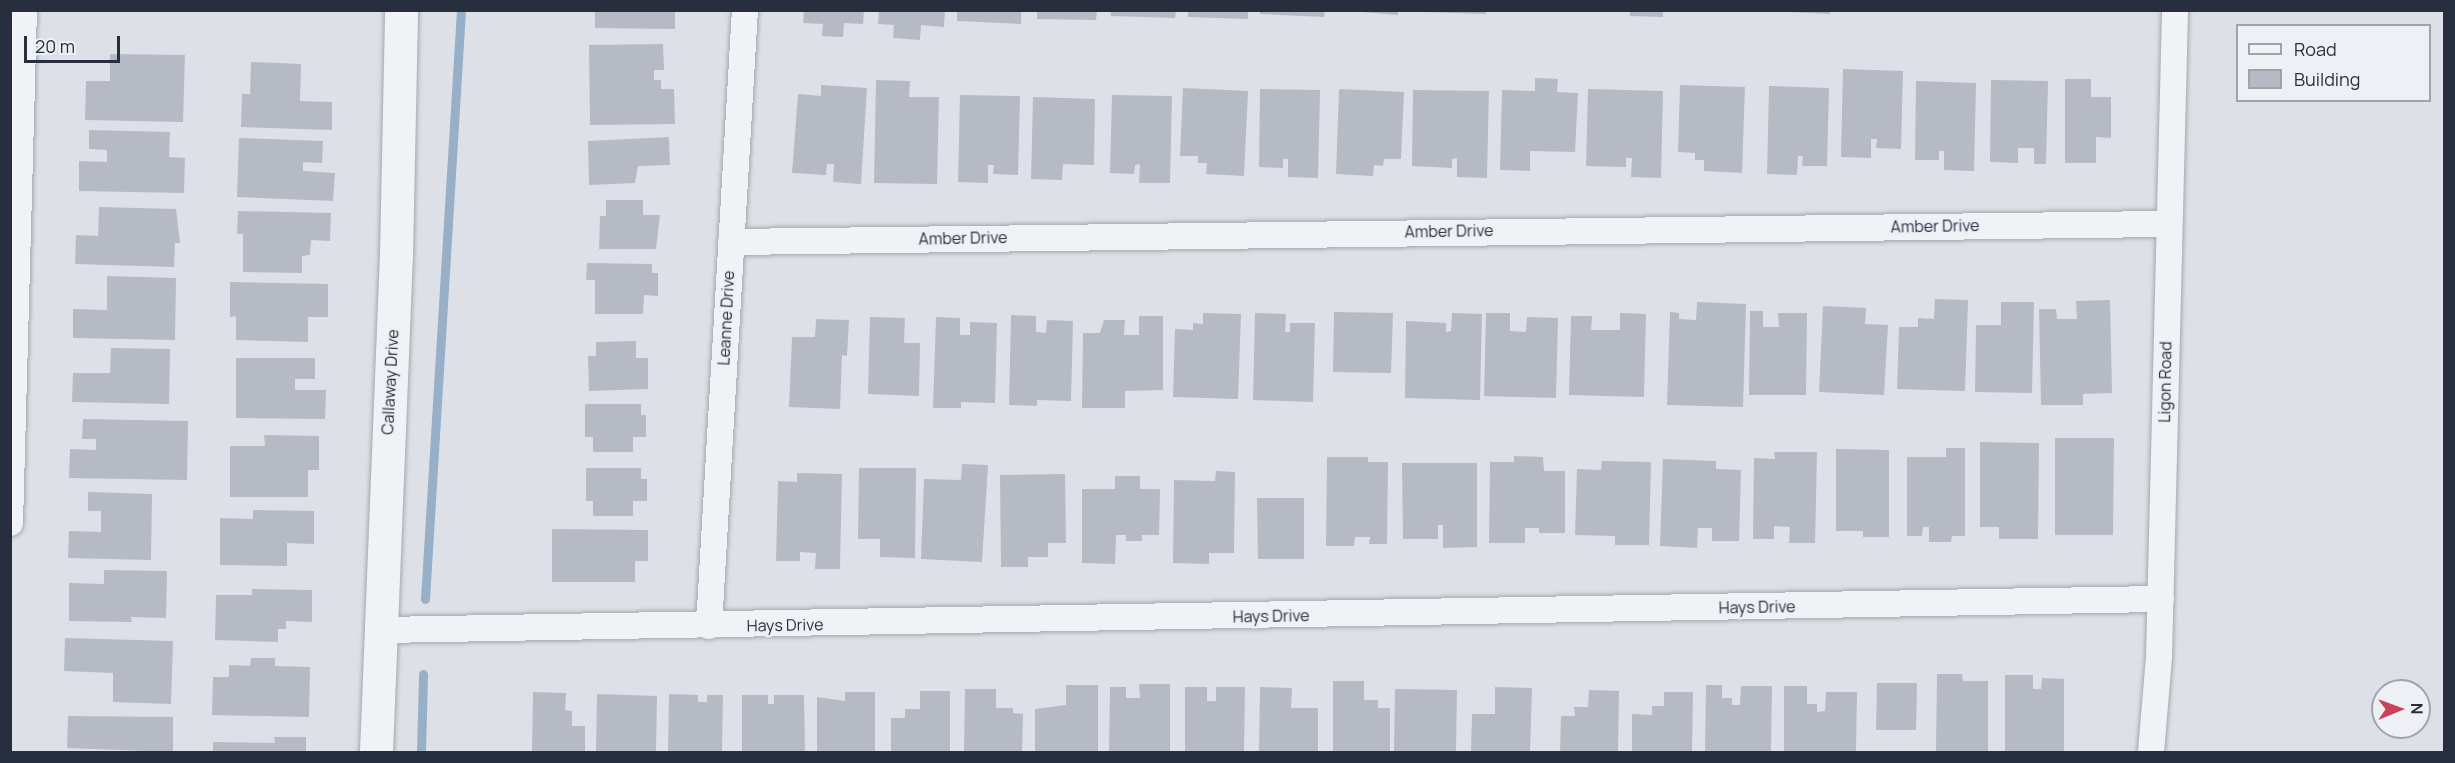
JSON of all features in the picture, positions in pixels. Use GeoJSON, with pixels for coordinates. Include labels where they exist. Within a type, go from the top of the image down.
{"type":"FeatureCollection","features":[{"type":"Feature","properties":{"kind":"street"},"geometry":{"type":"LineString","coordinates":[[10,524],[24,10]]}},
{"type":"Feature","properties":{"kind":"street","name":"Callaway Drive"},"geometry":{"type":"LineString","coordinates":[[376,753],[402,10]]}},
{"type":"Feature","properties":{"kind":"street","name":"Leanne Drive"},"geometry":{"type":"LineString","coordinates":[[709,626],[746,10]]}},
{"type":"Feature","properties":{"kind":"street","name":"Ligon Road"},"geometry":{"type":"LineString","coordinates":[[2151,753],[2161,599],[2168,224],[2175,10]]}},
{"type":"Feature","properties":{"kind":"street","name":"Amber Drive"},"geometry":{"type":"LineString","coordinates":[[731,242],[2168,224]]}},
{"type":"Feature","properties":{"kind":"street","name":"Hays Drive"},"geometry":{"type":"LineString","coordinates":[[381,630],[2161,599]]}},
{"type":"Feature","properties":{"kind":"building"},"geometry":{"type":"Polygon","coordinates":[[[595,10],[675,10],[675,29],[595,28],[595,10]]]}},
{"type":"Feature","properties":{"kind":"building"},"geometry":{"type":"Polygon","coordinates":[[[804,10],[864,10],[863,24],[844,23],[843,37],[822,36],[823,24],[803,23],[804,10]]]}},
{"type":"Feature","properties":{"kind":"building"},"geometry":{"type":"Polygon","coordinates":[[[879,10],[945,10],[944,27],[921,25],[920,40],[893,38],[894,25],[878,24],[879,10]]]}},
{"type":"Feature","properties":{"kind":"building"},"geometry":{"type":"Polygon","coordinates":[[[957,10],[1021,10],[1021,24],[957,21],[957,10]]]}},
{"type":"Feature","properties":{"kind":"building"},"geometry":{"type":"Polygon","coordinates":[[[1037,10],[1097,10],[1096,20],[1037,19],[1037,10]]]}},
{"type":"Feature","properties":{"kind":"building"},"geometry":{"type":"Polygon","coordinates":[[[1111,10],[1176,10],[1175,18],[1111,16],[1111,10]]]}},
{"type":"Feature","properties":{"kind":"building"},"geometry":{"type":"Polygon","coordinates":[[[1188,10],[1248,10],[1248,19],[1188,17],[1188,10]]]}},
{"type":"Feature","properties":{"kind":"building"},"geometry":{"type":"Polygon","coordinates":[[[1260,10],[1325,10],[1324,17],[1260,14],[1260,10]]]}},
{"type":"Feature","properties":{"kind":"building"},"geometry":{"type":"Polygon","coordinates":[[[1338,10],[1398,10],[1398,15],[1338,10]]]}},
{"type":"Feature","properties":{"kind":"building"},"geometry":{"type":"Polygon","coordinates":[[[1423,10],[1486,10],[1486,14],[1423,12],[1423,10]]]}},
{"type":"Feature","properties":{"kind":"building"},"geometry":{"type":"Polygon","coordinates":[[[1630,10],[1663,10],[1663,17],[1630,16],[1630,10]]]}},
{"type":"Feature","properties":{"kind":"building"},"geometry":{"type":"Polygon","coordinates":[[[1791,10],[1830,10],[1830,14],[1791,12],[1791,10]]]}},
{"type":"Feature","properties":{"kind":"building"},"geometry":{"type":"Polygon","coordinates":[[[663,44],[664,70],[654,70],[654,80],[661,80],[661,89],[674,89],[675,124],[590,125],[589,45],[663,44]]]}},
{"type":"Feature","properties":{"kind":"building"},"geometry":{"type":"Polygon","coordinates":[[[110,54],[185,55],[183,122],[85,120],[86,81],[110,81],[110,54]]]}},
{"type":"Feature","properties":{"kind":"building"},"geometry":{"type":"Polygon","coordinates":[[[251,62],[301,64],[300,101],[332,102],[332,130],[241,127],[242,94],[250,94],[251,62]]]}},
{"type":"Feature","properties":{"kind":"building"},"geometry":{"type":"Polygon","coordinates":[[[1843,69],[1903,71],[1901,149],[1876,148],[1877,139],[1871,139],[1871,158],[1841,157],[1843,69]]]}},
{"type":"Feature","properties":{"kind":"building"},"geometry":{"type":"Polygon","coordinates":[[[1535,78],[1558,79],[1557,92],[1578,93],[1575,152],[1530,151],[1530,171],[1500,170],[1502,90],[1535,91],[1535,78]]]}},
{"type":"Feature","properties":{"kind":"building"},"geometry":{"type":"Polygon","coordinates":[[[2065,79],[2091,79],[2091,97],[2111,97],[2111,138],[2096,137],[2096,163],[2065,163],[2065,79]]]}},
{"type":"Feature","properties":{"kind":"building"},"geometry":{"type":"Polygon","coordinates":[[[876,80],[910,81],[909,97],[939,97],[937,184],[874,183],[876,80]]]}},
{"type":"Feature","properties":{"kind":"building"},"geometry":{"type":"Polygon","coordinates":[[[1991,80],[2048,81],[2046,164],[2034,164],[2034,148],[2018,148],[2018,163],[1990,162],[1991,80]]]}},
{"type":"Feature","properties":{"kind":"building"},"geometry":{"type":"Polygon","coordinates":[[[1916,81],[1976,83],[1974,171],[1944,170],[1944,151],[1939,151],[1939,160],[1915,160],[1916,81]]]}},
{"type":"Feature","properties":{"kind":"building"},"geometry":{"type":"Polygon","coordinates":[[[821,85],[867,88],[861,184],[833,182],[834,164],[827,164],[826,175],[792,173],[798,94],[821,96],[821,85]]]}},
{"type":"Feature","properties":{"kind":"building"},"geometry":{"type":"Polygon","coordinates":[[[1680,85],[1745,87],[1742,173],[1704,171],[1704,160],[1695,160],[1695,153],[1678,152],[1680,85]]]}},
{"type":"Feature","properties":{"kind":"building"},"geometry":{"type":"Polygon","coordinates":[[[1769,86],[1829,88],[1827,166],[1802,166],[1803,156],[1798,156],[1797,175],[1767,174],[1769,86]]]}},
{"type":"Feature","properties":{"kind":"building"},"geometry":{"type":"Polygon","coordinates":[[[1183,88],[1248,91],[1244,176],[1206,174],[1207,163],[1198,163],[1198,156],[1180,156],[1183,88]]]}},
{"type":"Feature","properties":{"kind":"building"},"geometry":{"type":"Polygon","coordinates":[[[1260,89],[1320,90],[1318,178],[1288,177],[1288,159],[1283,159],[1283,168],[1259,167],[1260,89]]]}},
{"type":"Feature","properties":{"kind":"building"},"geometry":{"type":"Polygon","coordinates":[[[1339,89],[1404,92],[1401,159],[1384,159],[1383,166],[1374,165],[1373,176],[1336,174],[1339,89]]]}},
{"type":"Feature","properties":{"kind":"building"},"geometry":{"type":"Polygon","coordinates":[[[1588,89],[1663,91],[1661,178],[1631,177],[1632,158],[1626,158],[1626,167],[1586,166],[1588,89]]]}},
{"type":"Feature","properties":{"kind":"building"},"geometry":{"type":"Polygon","coordinates":[[[1413,90],[1489,91],[1487,178],[1457,177],[1457,158],[1452,159],[1452,168],[1412,166],[1413,90]]]}},
{"type":"Feature","properties":{"kind":"building"},"geometry":{"type":"Polygon","coordinates":[[[960,95],[1020,96],[1018,175],[993,174],[994,165],[988,165],[988,183],[958,182],[960,95]]]}},
{"type":"Feature","properties":{"kind":"building"},"geometry":{"type":"Polygon","coordinates":[[[1112,95],[1172,96],[1170,183],[1139,183],[1140,164],[1135,165],[1134,174],[1110,173],[1112,95]]]}},
{"type":"Feature","properties":{"kind":"building"},"geometry":{"type":"Polygon","coordinates":[[[1033,97],[1095,99],[1094,165],[1063,164],[1062,180],[1031,179],[1033,97]]]}},
{"type":"Feature","properties":{"kind":"building"},"geometry":{"type":"Polygon","coordinates":[[[89,130],[170,132],[169,157],[185,158],[184,193],[79,191],[79,161],[107,162],[107,150],[89,149],[89,130]]]}},
{"type":"Feature","properties":{"kind":"building"},"geometry":{"type":"Polygon","coordinates":[[[669,137],[670,165],[638,166],[635,183],[589,185],[588,141],[669,137]]]}},
{"type":"Feature","properties":{"kind":"building"},"geometry":{"type":"Polygon","coordinates":[[[239,138],[323,141],[322,163],[303,162],[303,171],[335,173],[333,201],[237,197],[239,138]]]}},
{"type":"Feature","properties":{"kind":"building"},"geometry":{"type":"Polygon","coordinates":[[[606,200],[643,200],[643,215],[660,215],[656,249],[599,249],[600,216],[606,216],[606,200]]]}},
{"type":"Feature","properties":{"kind":"building"},"geometry":{"type":"Polygon","coordinates":[[[99,207],[176,209],[180,243],[175,243],[174,267],[75,264],[76,235],[98,236],[99,207]]]}},
{"type":"Feature","properties":{"kind":"building"},"geometry":{"type":"Polygon","coordinates":[[[238,211],[331,213],[330,241],[311,240],[310,255],[302,256],[302,273],[243,272],[243,234],[237,234],[238,211]]]}},
{"type":"Feature","properties":{"kind":"building"},"geometry":{"type":"Polygon","coordinates":[[[587,263],[652,264],[652,273],[658,273],[658,296],[644,295],[643,314],[595,314],[595,280],[586,280],[587,263]]]}},
{"type":"Feature","properties":{"kind":"building"},"geometry":{"type":"Polygon","coordinates":[[[107,276],[176,278],[175,340],[73,338],[73,309],[107,310],[107,276]]]}},
{"type":"Feature","properties":{"kind":"building"},"geometry":{"type":"Polygon","coordinates":[[[230,282],[328,284],[328,317],[308,317],[308,342],[236,340],[236,316],[230,317],[230,282]]]}},
{"type":"Feature","properties":{"kind":"building"},"geometry":{"type":"Polygon","coordinates":[[[1935,299],[1968,300],[1965,391],[1897,389],[1899,327],[1918,327],[1918,318],[1934,319],[1935,299]]]}},
{"type":"Feature","properties":{"kind":"building"},"geometry":{"type":"Polygon","coordinates":[[[2110,300],[2112,393],[2083,394],[2083,405],[2041,405],[2039,309],[2056,309],[2057,319],[2077,319],[2076,301],[2110,300]]]}},
{"type":"Feature","properties":{"kind":"building"},"geometry":{"type":"Polygon","coordinates":[[[1697,302],[1746,304],[1743,407],[1667,405],[1670,312],[1679,313],[1679,319],[1696,320],[1697,302]]]}},
{"type":"Feature","properties":{"kind":"building"},"geometry":{"type":"Polygon","coordinates":[[[2001,302],[2034,302],[2032,393],[1975,392],[1976,325],[2001,325],[2001,302]]]}},
{"type":"Feature","properties":{"kind":"building"},"geometry":{"type":"Polygon","coordinates":[[[1823,306],[1866,308],[1865,324],[1888,325],[1884,395],[1819,392],[1823,306]]]}},
{"type":"Feature","properties":{"kind":"building"},"geometry":{"type":"Polygon","coordinates":[[[1750,311],[1763,311],[1763,327],[1779,327],[1778,313],[1807,313],[1806,395],[1749,395],[1750,311]]]}},
{"type":"Feature","properties":{"kind":"building"},"geometry":{"type":"Polygon","coordinates":[[[1334,312],[1393,313],[1391,373],[1333,372],[1334,312]]]}},
{"type":"Feature","properties":{"kind":"building"},"geometry":{"type":"Polygon","coordinates":[[[1203,313],[1241,314],[1238,399],[1173,397],[1175,329],[1193,330],[1193,323],[1203,324],[1203,313]]]}},
{"type":"Feature","properties":{"kind":"building"},"geometry":{"type":"Polygon","coordinates":[[[1255,313],[1286,314],[1285,332],[1290,332],[1290,323],[1315,323],[1313,402],[1253,400],[1255,313]]]}},
{"type":"Feature","properties":{"kind":"building"},"geometry":{"type":"Polygon","coordinates":[[[1452,313],[1482,314],[1480,400],[1405,398],[1406,321],[1446,323],[1446,332],[1451,331],[1452,313]]]}},
{"type":"Feature","properties":{"kind":"building"},"geometry":{"type":"Polygon","coordinates":[[[1486,313],[1510,313],[1510,331],[1526,332],[1527,317],[1558,318],[1556,398],[1484,396],[1486,313]]]}},
{"type":"Feature","properties":{"kind":"building"},"geometry":{"type":"Polygon","coordinates":[[[1620,313],[1646,314],[1644,397],[1569,395],[1571,316],[1592,316],[1591,330],[1620,330],[1620,313]]]}},
{"type":"Feature","properties":{"kind":"building"},"geometry":{"type":"Polygon","coordinates":[[[1011,315],[1036,316],[1036,332],[1046,333],[1047,320],[1073,321],[1071,401],[1037,400],[1037,406],[1009,405],[1011,315]]]}},
{"type":"Feature","properties":{"kind":"building"},"geometry":{"type":"Polygon","coordinates":[[[1139,316],[1163,316],[1163,390],[1125,391],[1125,408],[1082,408],[1083,333],[1100,333],[1104,320],[1125,320],[1124,335],[1139,335],[1139,316]]]}},
{"type":"Feature","properties":{"kind":"building"},"geometry":{"type":"Polygon","coordinates":[[[870,317],[905,318],[904,343],[920,343],[919,396],[868,394],[870,317]]]}},
{"type":"Feature","properties":{"kind":"building"},"geometry":{"type":"Polygon","coordinates":[[[936,317],[960,318],[960,335],[970,335],[970,322],[997,323],[995,403],[961,402],[961,408],[933,408],[936,317]]]}},
{"type":"Feature","properties":{"kind":"building"},"geometry":{"type":"Polygon","coordinates":[[[816,319],[849,320],[847,356],[842,355],[840,409],[789,407],[792,337],[815,337],[816,319]]]}},
{"type":"Feature","properties":{"kind":"building"},"geometry":{"type":"Polygon","coordinates":[[[636,341],[636,358],[648,358],[648,389],[589,391],[588,356],[596,356],[596,342],[636,341]]]}},
{"type":"Feature","properties":{"kind":"building"},"geometry":{"type":"Polygon","coordinates":[[[111,348],[170,349],[169,404],[72,402],[73,373],[110,373],[111,348]]]}},
{"type":"Feature","properties":{"kind":"building"},"geometry":{"type":"Polygon","coordinates":[[[236,358],[315,358],[315,379],[295,379],[295,390],[326,390],[325,419],[236,418],[236,358]]]}},
{"type":"Feature","properties":{"kind":"building"},"geometry":{"type":"Polygon","coordinates":[[[585,404],[641,404],[641,415],[646,415],[646,437],[633,437],[633,452],[593,452],[593,437],[585,437],[585,404]]]}},
{"type":"Feature","properties":{"kind":"building"},"geometry":{"type":"Polygon","coordinates":[[[83,419],[188,421],[187,480],[69,478],[70,449],[96,450],[96,439],[82,439],[83,419]]]}},
{"type":"Feature","properties":{"kind":"building"},"geometry":{"type":"Polygon","coordinates":[[[264,435],[319,436],[319,470],[308,470],[308,497],[230,497],[230,446],[265,446],[264,435]]]}},
{"type":"Feature","properties":{"kind":"building"},"geometry":{"type":"Polygon","coordinates":[[[2055,438],[2114,438],[2113,535],[2055,535],[2055,438]]]}},
{"type":"Feature","properties":{"kind":"building"},"geometry":{"type":"Polygon","coordinates":[[[1980,442],[2039,443],[2038,539],[1999,539],[1999,527],[1980,527],[1980,442]]]}},
{"type":"Feature","properties":{"kind":"building"},"geometry":{"type":"Polygon","coordinates":[[[1946,448],[1965,448],[1965,536],[1952,536],[1951,542],[1929,542],[1929,527],[1923,527],[1922,536],[1907,536],[1907,457],[1946,457],[1946,448]]]}},
{"type":"Feature","properties":{"kind":"building"},"geometry":{"type":"Polygon","coordinates":[[[1836,449],[1889,450],[1889,537],[1863,537],[1863,531],[1836,531],[1836,449]]]}},
{"type":"Feature","properties":{"kind":"building"},"geometry":{"type":"Polygon","coordinates":[[[1774,452],[1817,452],[1815,543],[1789,543],[1790,527],[1774,526],[1774,539],[1753,539],[1754,458],[1775,459],[1774,452]]]}},
{"type":"Feature","properties":{"kind":"building"},"geometry":{"type":"Polygon","coordinates":[[[1514,456],[1543,457],[1544,471],[1565,471],[1565,533],[1539,533],[1539,528],[1525,528],[1525,543],[1489,543],[1490,462],[1514,462],[1514,456]]]}},
{"type":"Feature","properties":{"kind":"building"},"geometry":{"type":"Polygon","coordinates":[[[1327,457],[1368,457],[1368,462],[1388,462],[1387,544],[1369,544],[1370,537],[1355,537],[1354,546],[1326,546],[1327,457]]]}},
{"type":"Feature","properties":{"kind":"building"},"geometry":{"type":"Polygon","coordinates":[[[1663,459],[1716,461],[1716,469],[1741,470],[1739,541],[1712,541],[1712,528],[1698,528],[1697,548],[1660,546],[1663,459]]]}},
{"type":"Feature","properties":{"kind":"building"},"geometry":{"type":"Polygon","coordinates":[[[1602,461],[1651,462],[1649,545],[1615,545],[1615,536],[1575,535],[1577,469],[1601,470],[1602,461]]]}},
{"type":"Feature","properties":{"kind":"building"},"geometry":{"type":"Polygon","coordinates":[[[1402,463],[1477,463],[1477,547],[1443,548],[1443,525],[1438,525],[1438,539],[1403,539],[1402,463]]]}},
{"type":"Feature","properties":{"kind":"building"},"geometry":{"type":"Polygon","coordinates":[[[962,464],[988,465],[982,562],[921,559],[924,479],[961,480],[962,464]]]}},
{"type":"Feature","properties":{"kind":"building"},"geometry":{"type":"Polygon","coordinates":[[[586,468],[641,468],[641,479],[647,479],[647,501],[633,501],[633,516],[593,516],[593,501],[586,501],[586,468]]]}},
{"type":"Feature","properties":{"kind":"building"},"geometry":{"type":"Polygon","coordinates":[[[859,468],[916,468],[915,558],[880,557],[880,539],[858,539],[859,468]]]}},
{"type":"Feature","properties":{"kind":"building"},"geometry":{"type":"Polygon","coordinates":[[[1216,471],[1235,472],[1234,553],[1209,553],[1209,564],[1173,563],[1174,480],[1215,481],[1216,471]]]}},
{"type":"Feature","properties":{"kind":"building"},"geometry":{"type":"Polygon","coordinates":[[[797,473],[842,474],[840,569],[815,569],[816,553],[800,552],[800,561],[776,561],[778,481],[797,482],[797,473]]]}},
{"type":"Feature","properties":{"kind":"building"},"geometry":{"type":"Polygon","coordinates":[[[1065,474],[1066,543],[1048,543],[1048,557],[1028,557],[1028,567],[1001,567],[1000,475],[1065,474]]]}},
{"type":"Feature","properties":{"kind":"building"},"geometry":{"type":"Polygon","coordinates":[[[1115,476],[1140,476],[1140,489],[1160,489],[1159,535],[1142,535],[1142,541],[1126,541],[1126,535],[1116,535],[1115,564],[1082,563],[1082,489],[1115,489],[1115,476]]]}},
{"type":"Feature","properties":{"kind":"building"},"geometry":{"type":"Polygon","coordinates":[[[88,492],[152,494],[151,560],[68,558],[69,531],[101,532],[101,511],[88,511],[88,492]]]}},
{"type":"Feature","properties":{"kind":"building"},"geometry":{"type":"Polygon","coordinates":[[[1257,498],[1304,498],[1304,559],[1258,559],[1257,498]]]}},
{"type":"Feature","properties":{"kind":"building"},"geometry":{"type":"Polygon","coordinates":[[[253,510],[314,511],[314,544],[287,543],[287,566],[220,565],[220,518],[253,519],[253,510]]]}},
{"type":"Feature","properties":{"kind":"building"},"geometry":{"type":"Polygon","coordinates":[[[552,529],[648,530],[648,561],[635,561],[635,582],[552,582],[552,529]]]}},
{"type":"Feature","properties":{"kind":"building"},"geometry":{"type":"Polygon","coordinates":[[[104,570],[167,571],[166,618],[131,617],[132,622],[69,621],[69,583],[104,584],[104,570]]]}},
{"type":"Feature","properties":{"kind":"building"},"geometry":{"type":"Polygon","coordinates":[[[252,589],[312,590],[312,622],[286,621],[286,629],[278,629],[278,642],[215,640],[216,595],[252,595],[252,589]]]}},
{"type":"Feature","properties":{"kind":"building"},"geometry":{"type":"Polygon","coordinates":[[[65,638],[173,641],[171,704],[113,702],[113,673],[64,671],[65,638]]]}},
{"type":"Feature","properties":{"kind":"building"},"geometry":{"type":"Polygon","coordinates":[[[251,658],[275,658],[275,666],[310,667],[309,717],[212,715],[213,677],[229,677],[229,665],[250,666],[251,658]]]}},
{"type":"Feature","properties":{"kind":"building"},"geometry":{"type":"Polygon","coordinates":[[[1937,674],[1962,674],[1963,681],[1988,681],[1988,752],[1936,752],[1937,674]]]}},
{"type":"Feature","properties":{"kind":"building"},"geometry":{"type":"Polygon","coordinates":[[[2005,675],[2033,675],[2033,689],[2041,689],[2042,678],[2064,679],[2064,752],[2005,752],[2005,675]]]}},
{"type":"Feature","properties":{"kind":"building"},"geometry":{"type":"Polygon","coordinates":[[[1333,681],[1364,681],[1364,700],[1378,700],[1378,708],[1390,708],[1390,752],[1333,752],[1333,681]]]}},
{"type":"Feature","properties":{"kind":"building"},"geometry":{"type":"Polygon","coordinates":[[[1877,683],[1917,683],[1916,730],[1876,730],[1877,683]]]}},
{"type":"Feature","properties":{"kind":"building"},"geometry":{"type":"Polygon","coordinates":[[[1139,684],[1170,684],[1170,752],[1109,752],[1110,687],[1126,687],[1126,698],[1140,698],[1139,684]]]}},
{"type":"Feature","properties":{"kind":"building"},"geometry":{"type":"Polygon","coordinates":[[[1066,685],[1098,685],[1098,752],[1035,752],[1035,709],[1066,705],[1066,685]]]}},
{"type":"Feature","properties":{"kind":"building"},"geometry":{"type":"Polygon","coordinates":[[[1706,685],[1722,685],[1722,698],[1732,698],[1732,705],[1740,705],[1741,686],[1772,686],[1771,752],[1705,752],[1706,685]]]}},
{"type":"Feature","properties":{"kind":"building"},"geometry":{"type":"Polygon","coordinates":[[[1784,686],[1807,686],[1807,704],[1817,704],[1817,712],[1825,711],[1826,692],[1857,692],[1856,752],[1784,752],[1784,686]]]}},
{"type":"Feature","properties":{"kind":"building"},"geometry":{"type":"Polygon","coordinates":[[[1185,687],[1207,687],[1207,701],[1216,701],[1216,687],[1245,687],[1244,752],[1185,752],[1185,687]]]}},
{"type":"Feature","properties":{"kind":"building"},"geometry":{"type":"Polygon","coordinates":[[[1260,687],[1292,688],[1291,708],[1318,708],[1318,752],[1259,752],[1260,687]]]}},
{"type":"Feature","properties":{"kind":"building"},"geometry":{"type":"Polygon","coordinates":[[[1495,687],[1532,688],[1530,752],[1471,752],[1472,714],[1495,714],[1495,687]]]}},
{"type":"Feature","properties":{"kind":"building"},"geometry":{"type":"Polygon","coordinates":[[[965,689],[996,689],[996,708],[1013,708],[1013,713],[1023,714],[1022,752],[964,752],[965,689]]]}},
{"type":"Feature","properties":{"kind":"building"},"geometry":{"type":"Polygon","coordinates":[[[1395,689],[1457,690],[1456,752],[1394,752],[1395,689]]]}},
{"type":"Feature","properties":{"kind":"building"},"geometry":{"type":"Polygon","coordinates":[[[1589,690],[1619,691],[1618,752],[1560,752],[1561,716],[1575,716],[1574,707],[1588,707],[1589,690]]]}},
{"type":"Feature","properties":{"kind":"building"},"geometry":{"type":"Polygon","coordinates":[[[920,691],[950,691],[950,752],[891,752],[891,718],[905,718],[905,709],[920,709],[920,691]]]}},
{"type":"Feature","properties":{"kind":"building"},"geometry":{"type":"Polygon","coordinates":[[[533,692],[566,693],[565,710],[572,711],[572,726],[585,726],[585,752],[532,752],[533,692]]]}},
{"type":"Feature","properties":{"kind":"building"},"geometry":{"type":"Polygon","coordinates":[[[845,692],[875,692],[875,752],[817,752],[817,697],[845,701],[845,692]]]}},
{"type":"Feature","properties":{"kind":"building"},"geometry":{"type":"Polygon","coordinates":[[[1664,692],[1693,692],[1692,752],[1632,752],[1632,714],[1652,715],[1652,706],[1664,706],[1664,692]]]}},
{"type":"Feature","properties":{"kind":"building"},"geometry":{"type":"Polygon","coordinates":[[[597,694],[657,696],[656,752],[596,752],[597,694]]]}},
{"type":"Feature","properties":{"kind":"building"},"geometry":{"type":"Polygon","coordinates":[[[669,694],[698,695],[698,702],[707,702],[707,695],[723,695],[722,752],[668,752],[669,694]]]}},
{"type":"Feature","properties":{"kind":"building"},"geometry":{"type":"Polygon","coordinates":[[[742,695],[768,695],[768,704],[774,704],[774,695],[804,695],[805,752],[742,752],[742,695]]]}},
{"type":"Feature","properties":{"kind":"building"},"geometry":{"type":"Polygon","coordinates":[[[68,716],[173,717],[173,752],[67,748],[68,716]]]}},
{"type":"Feature","properties":{"kind":"building"},"geometry":{"type":"Polygon","coordinates":[[[274,737],[306,737],[306,752],[213,752],[213,742],[275,743],[274,737]]]}},
{"type":"Feature","properties":{"kind":"waterway"},"geometry":{"type":"LineString","coordinates":[[425,599],[461,10]]}},
{"type":"Feature","properties":{"kind":"waterway"},"geometry":{"type":"LineString","coordinates":[[421,752],[423,674]]}}]}
